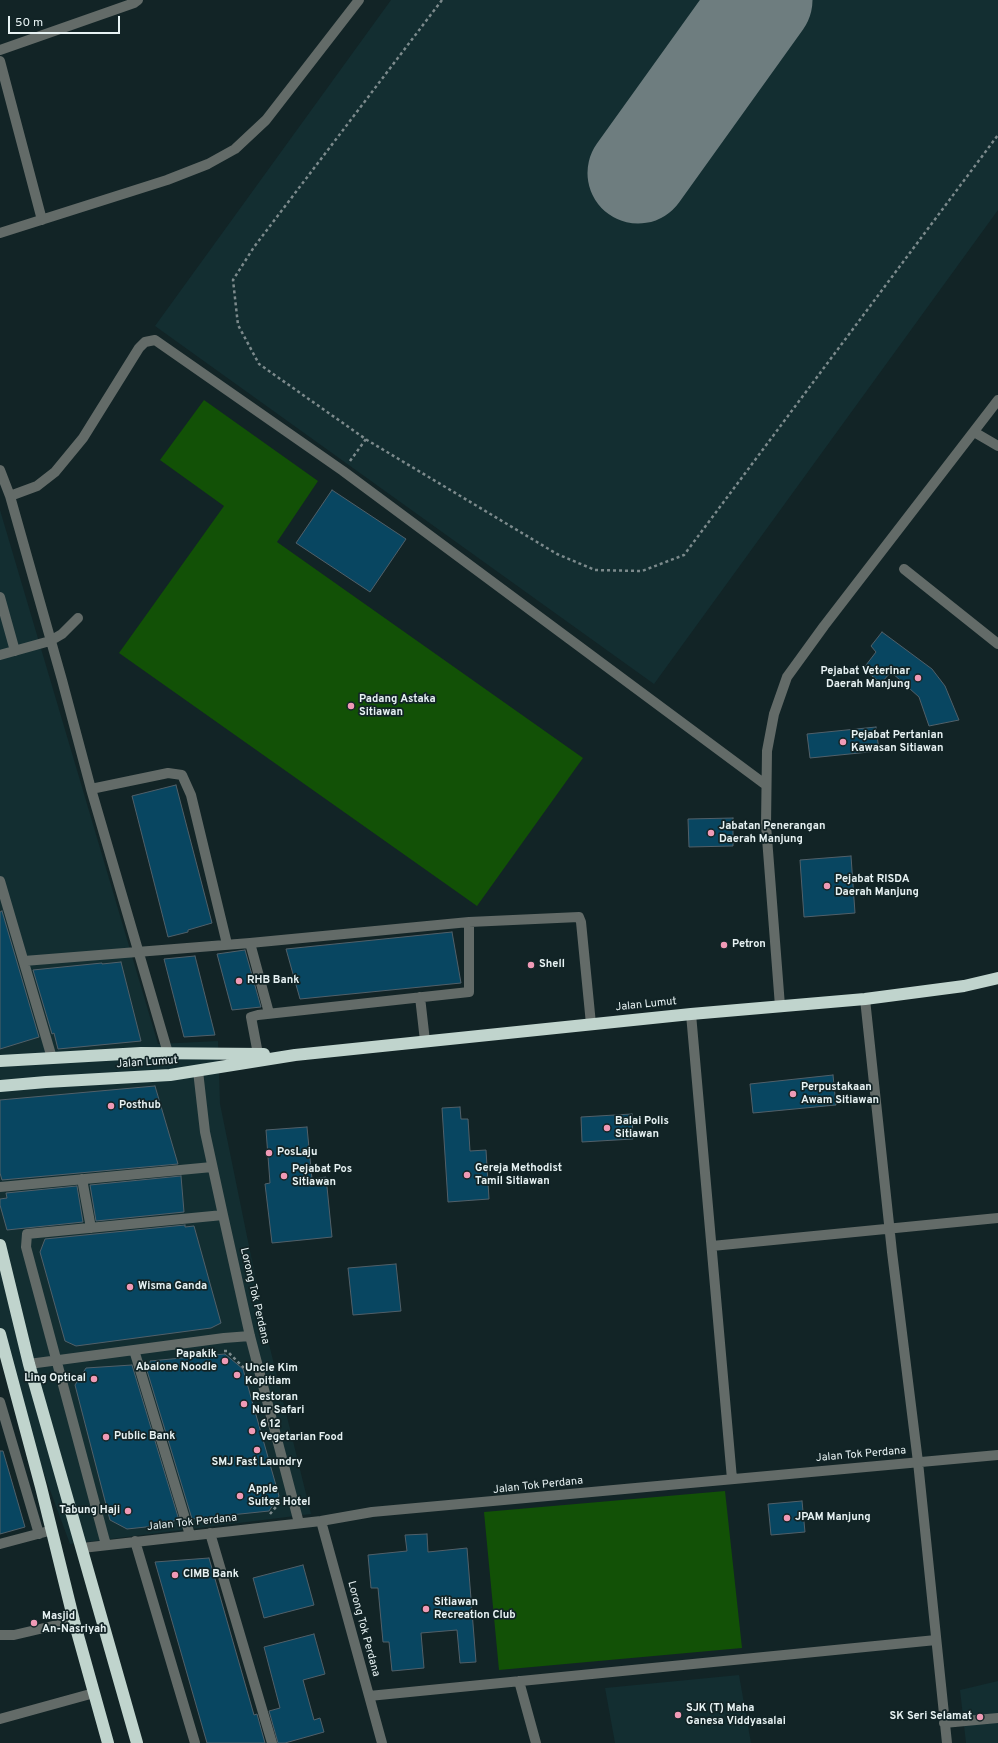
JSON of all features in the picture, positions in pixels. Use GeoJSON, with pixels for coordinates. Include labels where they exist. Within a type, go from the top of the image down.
{"type":"FeatureCollection","features":[{"type":"Feature","properties":{"kind":"highway","name":"Jalan Lumut"},"geometry":{"type":"LineString","coordinates":[[0,1086],[170,1075],[295,1055],[691,1014],[865,999],[964,986],[998,978]]}},
{"type":"Feature","properties":{"kind":"highway","name":"Jalan Lumut"},"geometry":{"type":"LineString","coordinates":[[0,1061],[168,1053],[295,1055]]}},
{"type":"Feature","properties":{"kind":"highway"},"geometry":{"type":"LineString","coordinates":[[0,1245],[29,1364],[137,1743]]}},
{"type":"Feature","properties":{"kind":"highway"},"geometry":{"type":"LineString","coordinates":[[0,1334],[74,1621],[108,1743]]}},
{"type":"Feature","properties":{"kind":"highway"},"geometry":{"type":"LineString","coordinates":[[126,1707],[133,1743]]}},
{"type":"Feature","properties":{"kind":"street"},"geometry":{"type":"LineString","coordinates":[[0,50],[134,3],[138,0]]}},
{"type":"Feature","properties":{"kind":"street"},"geometry":{"type":"LineString","coordinates":[[0,233],[168,180],[208,164],[235,149],[266,120],[359,0]]}},
{"type":"Feature","properties":{"kind":"street"},"geometry":{"type":"LineString","coordinates":[[0,61],[42,220]]}},
{"type":"Feature","properties":{"kind":"street"},"geometry":{"type":"LineString","coordinates":[[10,496],[37,486],[55,472],[82,438],[139,348],[145,342],[155,340],[343,471],[766,785]]}},
{"type":"Feature","properties":{"kind":"street"},"geometry":{"type":"LineString","coordinates":[[780,1006],[766,826],[766,785],[767,751],[774,714],[787,677],[824,626],[998,400]]}},
{"type":"Feature","properties":{"kind":"street"},"geometry":{"type":"LineString","coordinates":[[974,432],[998,446]]}},
{"type":"Feature","properties":{"kind":"street"},"geometry":{"type":"LineString","coordinates":[[0,470],[10,496],[91,789],[168,1053]]}},
{"type":"Feature","properties":{"kind":"street"},"geometry":{"type":"LineString","coordinates":[[904,569],[998,644]]}},
{"type":"Feature","properties":{"kind":"street"},"geometry":{"type":"LineString","coordinates":[[0,597],[15,651]]}},
{"type":"Feature","properties":{"kind":"street"},"geometry":{"type":"LineString","coordinates":[[0,655],[50,641],[62,634],[78,618]]}},
{"type":"Feature","properties":{"kind":"street"},"geometry":{"type":"LineString","coordinates":[[91,789],[168,773],[182,775],[191,795],[227,944]]}},
{"type":"Feature","properties":{"kind":"street"},"geometry":{"type":"LineString","coordinates":[[0,881],[52,1058]]}},
{"type":"Feature","properties":{"kind":"street"},"geometry":{"type":"LineString","coordinates":[[24,961],[250,943],[470,922],[579,917],[581,922],[591,1024]]}},
{"type":"Feature","properties":{"kind":"street"},"geometry":{"type":"LineString","coordinates":[[258,1054],[251,1018],[269,1013],[469,992],[470,922]]}},
{"type":"Feature","properties":{"kind":"street"},"geometry":{"type":"LineString","coordinates":[[250,943],[269,1013]]}},
{"type":"Feature","properties":{"kind":"street"},"geometry":{"type":"LineString","coordinates":[[420,997],[425,1041]]}},
{"type":"Feature","properties":{"kind":"street"},"geometry":{"type":"LineString","coordinates":[[865,999],[890,1228],[918,1462],[946,1743]]}},
{"type":"Feature","properties":{"kind":"street"},"geometry":{"type":"LineString","coordinates":[[691,1014],[732,1479]]}},
{"type":"Feature","properties":{"kind":"street","name":"Lorong Tok Perdana"},"geometry":{"type":"LineString","coordinates":[[198,1071],[205,1132],[212,1167],[250,1336],[299,1523]]}},
{"type":"Feature","properties":{"kind":"street"},"geometry":{"type":"LineString","coordinates":[[0,1187],[212,1167]]}},
{"type":"Feature","properties":{"kind":"street"},"geometry":{"type":"LineString","coordinates":[[82,1179],[91,1228]]}},
{"type":"Feature","properties":{"kind":"street"},"geometry":{"type":"LineString","coordinates":[[106,1545],[26,1247],[27,1234],[223,1215]]}},
{"type":"Feature","properties":{"kind":"street"},"geometry":{"type":"LineString","coordinates":[[712,1246],[998,1218]]}},
{"type":"Feature","properties":{"kind":"street"},"geometry":{"type":"LineString","coordinates":[[29,1364],[57,1359],[250,1336]]}},
{"type":"Feature","properties":{"kind":"street"},"geometry":{"type":"LineString","coordinates":[[134,1350],[190,1535]]}},
{"type":"Feature","properties":{"kind":"street"},"geometry":{"type":"LineString","coordinates":[[0,1402],[39,1534]]}},
{"type":"Feature","properties":{"kind":"street","name":"Jalan Tok Perdana"},"geometry":{"type":"LineString","coordinates":[[82,1548],[321,1521],[372,1512],[998,1455]]}},
{"type":"Feature","properties":{"kind":"street","name":"Lorong Tok Perdana"},"geometry":{"type":"LineString","coordinates":[[321,1521],[382,1743]]}},
{"type":"Feature","properties":{"kind":"street"},"geometry":{"type":"LineString","coordinates":[[0,1544],[52,1531]]}},
{"type":"Feature","properties":{"kind":"street"},"geometry":{"type":"LineString","coordinates":[[210,1533],[272,1743]]}},
{"type":"Feature","properties":{"kind":"street"},"geometry":{"type":"LineString","coordinates":[[135,1541],[195,1743]]}},
{"type":"Feature","properties":{"kind":"street"},"geometry":{"type":"LineString","coordinates":[[0,1635],[14,1635],[74,1621]]}},
{"type":"Feature","properties":{"kind":"street"},"geometry":{"type":"LineString","coordinates":[[369,1696],[936,1640]]}},
{"type":"Feature","properties":{"kind":"street"},"geometry":{"type":"LineString","coordinates":[[519,1681],[536,1743]]}},
{"type":"Feature","properties":{"kind":"street"},"geometry":{"type":"LineString","coordinates":[[0,1719],[94,1693]]}},
{"type":"Feature","properties":{"kind":"street"},"geometry":{"type":"LineString","coordinates":[[944,1723],[998,1718]]}},
{"type":"Feature","properties":{"kind":"path"},"geometry":{"type":"LineString","coordinates":[[442,0],[254,247],[233,280],[238,326],[259,364],[367,440],[557,554],[595,570],[642,571],[684,555],[998,136]]}},
{"type":"Feature","properties":{"kind":"path"},"geometry":{"type":"LineString","coordinates":[[343,471],[367,440]]}},
{"type":"Feature","properties":{"kind":"path"},"geometry":{"type":"LineString","coordinates":[[219,1352],[227,1351],[244,1367],[246,1374]]}},
{"type":"Feature","properties":{"kind":"path"},"geometry":{"type":"LineString","coordinates":[[264,1514],[272,1514],[282,1500]]}},
{"type":"Feature","properties":{"kind":"path"},"geometry":{"type":"LineString","coordinates":[[186,1522],[217,1519]]}},
{"type":"Feature","properties":{"kind":"shaded area"},"geometry":{"type":"Polygon","coordinates":[[[391,0],[998,0],[998,210],[654,684],[155,326],[391,0]]]}},
{"type":"Feature","properties":{"kind":"shaded area"},"geometry":{"type":"Polygon","coordinates":[[[0,510],[158,1044],[218,1041],[220,1104],[269,1344],[311,1514],[70,1544],[0,1355],[0,510]]]}},
{"type":"Feature","properties":{"kind":"shaded area","name":"SJK (T) Maha Ganesa Viddyasalai"},"geometry":{"type":"Polygon","coordinates":[[[739,1675],[751,1743],[615,1743],[605,1688],[739,1675]]]}},
{"type":"Feature","properties":{"kind":"shaded area","name":"SK Seri Selamat"},"geometry":{"type":"Polygon","coordinates":[[[998,1681],[998,1743],[966,1743],[960,1690],[998,1681]]]}},
{"type":"Feature","properties":{"kind":"green space","name":"Padang Astaka Sitiawan"},"geometry":{"type":"Polygon","coordinates":[[[204,400],[318,481],[277,542],[583,758],[477,906],[119,653],[224,506],[160,460],[204,400]]]}},
{"type":"Feature","properties":{"kind":"green space"},"geometry":{"type":"Polygon","coordinates":[[[725,1491],[742,1648],[499,1670],[484,1512],[725,1491]]]}},
{"type":"Feature","properties":{"kind":"building"},"geometry":{"type":"Polygon","coordinates":[[[332,490],[406,539],[370,592],[296,543],[332,490]]]}},
{"type":"Feature","properties":{"kind":"building","name":"Pejabat Veterinar Daerah Manjung"},"geometry":{"type":"Polygon","coordinates":[[[882,632],[932,669],[945,686],[959,720],[929,726],[919,697],[891,672],[881,683],[863,669],[876,652],[871,646],[882,632]]]}},
{"type":"Feature","properties":{"kind":"building","name":"Pejabat Pertanian Kawasan Sitiawan"},"geometry":{"type":"Polygon","coordinates":[[[876,727],[879,751],[810,758],[807,734],[876,727]]]}},
{"type":"Feature","properties":{"kind":"building"},"geometry":{"type":"Polygon","coordinates":[[[176,785],[212,923],[188,930],[188,932],[168,937],[132,796],[176,785]]]}},
{"type":"Feature","properties":{"kind":"building","name":"Jabatan Penerangan Daerah Manjung"},"geometry":{"type":"Polygon","coordinates":[[[733,818],[733,846],[689,847],[688,819],[733,818]]]}},
{"type":"Feature","properties":{"kind":"building","name":"Pejabat RISDA Daerah Manjung"},"geometry":{"type":"Polygon","coordinates":[[[851,856],[855,913],[804,917],[800,860],[851,856]]]}},
{"type":"Feature","properties":{"kind":"building"},"geometry":{"type":"Polygon","coordinates":[[[2,911],[39,1037],[0,1049],[0,912],[2,911]]]}},
{"type":"Feature","properties":{"kind":"building"},"geometry":{"type":"Polygon","coordinates":[[[452,932],[461,983],[300,999],[286,949],[452,932]]]}},
{"type":"Feature","properties":{"kind":"building","name":"RHB Bank"},"geometry":{"type":"Polygon","coordinates":[[[245,950],[261,1007],[232,1010],[217,954],[245,950]]]}},
{"type":"Feature","properties":{"kind":"building"},"geometry":{"type":"Polygon","coordinates":[[[195,956],[215,1035],[184,1037],[164,959],[195,956]]]}},
{"type":"Feature","properties":{"kind":"building"},"geometry":{"type":"Polygon","coordinates":[[[121,962],[141,1041],[58,1049],[33,970],[121,962]]]}},
{"type":"Feature","properties":{"kind":"building","name":"Perpustakaan Awam Sitiawan"},"geometry":{"type":"Polygon","coordinates":[[[833,1075],[836,1105],[753,1113],[750,1084],[833,1075]]]}},
{"type":"Feature","properties":{"kind":"building"},"geometry":{"type":"Polygon","coordinates":[[[155,1086],[178,1164],[2,1180],[0,1173],[0,1100],[155,1086]]]}},
{"type":"Feature","properties":{"kind":"building","name":"Gereja Methodist Tamil Sitiawan"},"geometry":{"type":"Polygon","coordinates":[[[460,1107],[461,1119],[468,1119],[470,1151],[486,1150],[489,1199],[448,1202],[442,1108],[460,1107]]]}},
{"type":"Feature","properties":{"kind":"building","name":"Balai Polis Sitiawan"},"geometry":{"type":"Polygon","coordinates":[[[632,1114],[633,1139],[582,1142],[581,1117],[632,1114]]]}},
{"type":"Feature","properties":{"kind":"building"},"geometry":{"type":"Polygon","coordinates":[[[307,1127],[312,1179],[326,1177],[332,1237],[272,1243],[265,1184],[270,1183],[266,1130],[307,1127]]]}},
{"type":"Feature","properties":{"kind":"building"},"geometry":{"type":"Polygon","coordinates":[[[181,1176],[184,1212],[96,1221],[90,1185],[181,1176]]]}},
{"type":"Feature","properties":{"kind":"building"},"geometry":{"type":"Polygon","coordinates":[[[77,1186],[83,1222],[7,1230],[0,1205],[0,1199],[7,1198],[6,1193],[77,1186]]]}},
{"type":"Feature","properties":{"kind":"building","name":"Wisma Ganda"},"geometry":{"type":"Polygon","coordinates":[[[185,1225],[185,1227],[194,1226],[221,1323],[211,1328],[76,1346],[65,1341],[40,1252],[45,1239],[185,1225]]]}},
{"type":"Feature","properties":{"kind":"building"},"geometry":{"type":"Polygon","coordinates":[[[396,1264],[401,1311],[353,1315],[348,1268],[396,1264]]]}},
{"type":"Feature","properties":{"kind":"building"},"geometry":{"type":"Polygon","coordinates":[[[225,1354],[243,1369],[279,1496],[269,1511],[192,1519],[145,1364],[150,1364],[150,1361],[225,1354]]]}},
{"type":"Feature","properties":{"kind":"building"},"geometry":{"type":"Polygon","coordinates":[[[132,1365],[179,1520],[173,1521],[174,1524],[127,1529],[110,1520],[75,1385],[86,1368],[132,1365]]]}},
{"type":"Feature","properties":{"kind":"building"},"geometry":{"type":"Polygon","coordinates":[[[0,1451],[3,1451],[25,1527],[0,1534],[0,1451]]]}},
{"type":"Feature","properties":{"kind":"building","name":"JPAM Manjung"},"geometry":{"type":"Polygon","coordinates":[[[802,1501],[805,1532],[771,1535],[768,1504],[802,1501]]]}},
{"type":"Feature","properties":{"kind":"building","name":"Sitiawan Recreation Club"},"geometry":{"type":"Polygon","coordinates":[[[427,1534],[428,1552],[467,1548],[476,1662],[460,1663],[457,1630],[421,1633],[424,1668],[392,1671],[389,1642],[383,1642],[378,1588],[371,1588],[368,1555],[407,1551],[405,1535],[427,1534]]]}},
{"type":"Feature","properties":{"kind":"building"},"geometry":{"type":"Polygon","coordinates":[[[209,1558],[254,1715],[257,1714],[265,1743],[207,1743],[155,1562],[209,1558]]]}},
{"type":"Feature","properties":{"kind":"building"},"geometry":{"type":"Polygon","coordinates":[[[303,1565],[314,1605],[264,1618],[253,1578],[303,1565]]]}},
{"type":"Feature","properties":{"kind":"building"},"geometry":{"type":"Polygon","coordinates":[[[314,1634],[325,1674],[303,1680],[314,1720],[320,1718],[324,1732],[285,1743],[278,1743],[269,1711],[280,1708],[264,1647],[314,1634]]]}},
{"type":"Feature","properties":{"kind":"runway"},"geometry":{"type":"LineString","coordinates":[[638,173],[762,0]]}},
{"type":"Feature","properties":{"kind":"place","name":"Pejabat Veterinar Daerah Manjung"},"geometry":{"type":"Point","coordinates":[918,678]}},
{"type":"Feature","properties":{"kind":"place","name":"Padang Astaka Sitiawan"},"geometry":{"type":"Point","coordinates":[351,706]}},
{"type":"Feature","properties":{"kind":"place","name":"Pejabat Pertanian Kawasan Sitiawan"},"geometry":{"type":"Point","coordinates":[843,742]}},
{"type":"Feature","properties":{"kind":"place","name":"Jabatan Penerangan Daerah Manjung"},"geometry":{"type":"Point","coordinates":[711,833]}},
{"type":"Feature","properties":{"kind":"place","name":"Pejabat RISDA Daerah Manjung"},"geometry":{"type":"Point","coordinates":[827,886]}},
{"type":"Feature","properties":{"kind":"place","name":"Petron"},"geometry":{"type":"Point","coordinates":[724,945]}},
{"type":"Feature","properties":{"kind":"place","name":"Shell"},"geometry":{"type":"Point","coordinates":[531,965]}},
{"type":"Feature","properties":{"kind":"place","name":"RHB Bank"},"geometry":{"type":"Point","coordinates":[239,981]}},
{"type":"Feature","properties":{"kind":"place","name":"Perpustakaan Awam Sitiawan"},"geometry":{"type":"Point","coordinates":[793,1094]}},
{"type":"Feature","properties":{"kind":"place","name":"Posthub"},"geometry":{"type":"Point","coordinates":[111,1106]}},
{"type":"Feature","properties":{"kind":"place","name":"Balai Polis Sitiawan"},"geometry":{"type":"Point","coordinates":[607,1128]}},
{"type":"Feature","properties":{"kind":"place","name":"PosLaju"},"geometry":{"type":"Point","coordinates":[269,1153]}},
{"type":"Feature","properties":{"kind":"place","name":"Gereja Methodist Tamil Sitiawan"},"geometry":{"type":"Point","coordinates":[467,1175]}},
{"type":"Feature","properties":{"kind":"place","name":"Pejabat Pos Sitiawan"},"geometry":{"type":"Point","coordinates":[284,1176]}},
{"type":"Feature","properties":{"kind":"place","name":"Wisma Ganda"},"geometry":{"type":"Point","coordinates":[130,1287]}},
{"type":"Feature","properties":{"kind":"place","name":"Papakik Abalone Noodle"},"geometry":{"type":"Point","coordinates":[225,1361]}},
{"type":"Feature","properties":{"kind":"place","name":"Uncle Kim Kopitiam"},"geometry":{"type":"Point","coordinates":[237,1375]}},
{"type":"Feature","properties":{"kind":"place","name":"Ling Optical"},"geometry":{"type":"Point","coordinates":[94,1379]}},
{"type":"Feature","properties":{"kind":"place","name":"Restoran Nur Safari"},"geometry":{"type":"Point","coordinates":[244,1404]}},
{"type":"Feature","properties":{"kind":"place","name":"6 12 Vegetarian Food"},"geometry":{"type":"Point","coordinates":[252,1431]}},
{"type":"Feature","properties":{"kind":"place","name":"Public Bank"},"geometry":{"type":"Point","coordinates":[106,1437]}},
{"type":"Feature","properties":{"kind":"place","name":"SMJ Fast Laundry"},"geometry":{"type":"Point","coordinates":[257,1450]}},
{"type":"Feature","properties":{"kind":"place","name":"Apple Suites Hotel"},"geometry":{"type":"Point","coordinates":[240,1496]}},
{"type":"Feature","properties":{"kind":"place","name":"Tabung Haji"},"geometry":{"type":"Point","coordinates":[128,1511]}},
{"type":"Feature","properties":{"kind":"place","name":"JPAM Manjung"},"geometry":{"type":"Point","coordinates":[787,1518]}},
{"type":"Feature","properties":{"kind":"place","name":"CIMB Bank"},"geometry":{"type":"Point","coordinates":[175,1575]}},
{"type":"Feature","properties":{"kind":"place","name":"Sitiawan Recreation Club"},"geometry":{"type":"Point","coordinates":[426,1609]}},
{"type":"Feature","properties":{"kind":"place","name":"Masjid An-Nasriyah"},"geometry":{"type":"Point","coordinates":[34,1623]}},
{"type":"Feature","properties":{"kind":"place","name":"SJK (T) Maha Ganesa Viddyasalai"},"geometry":{"type":"Point","coordinates":[678,1715]}},
{"type":"Feature","properties":{"kind":"place","name":"SK Seri Selamat"},"geometry":{"type":"Point","coordinates":[980,1717]}}]}
